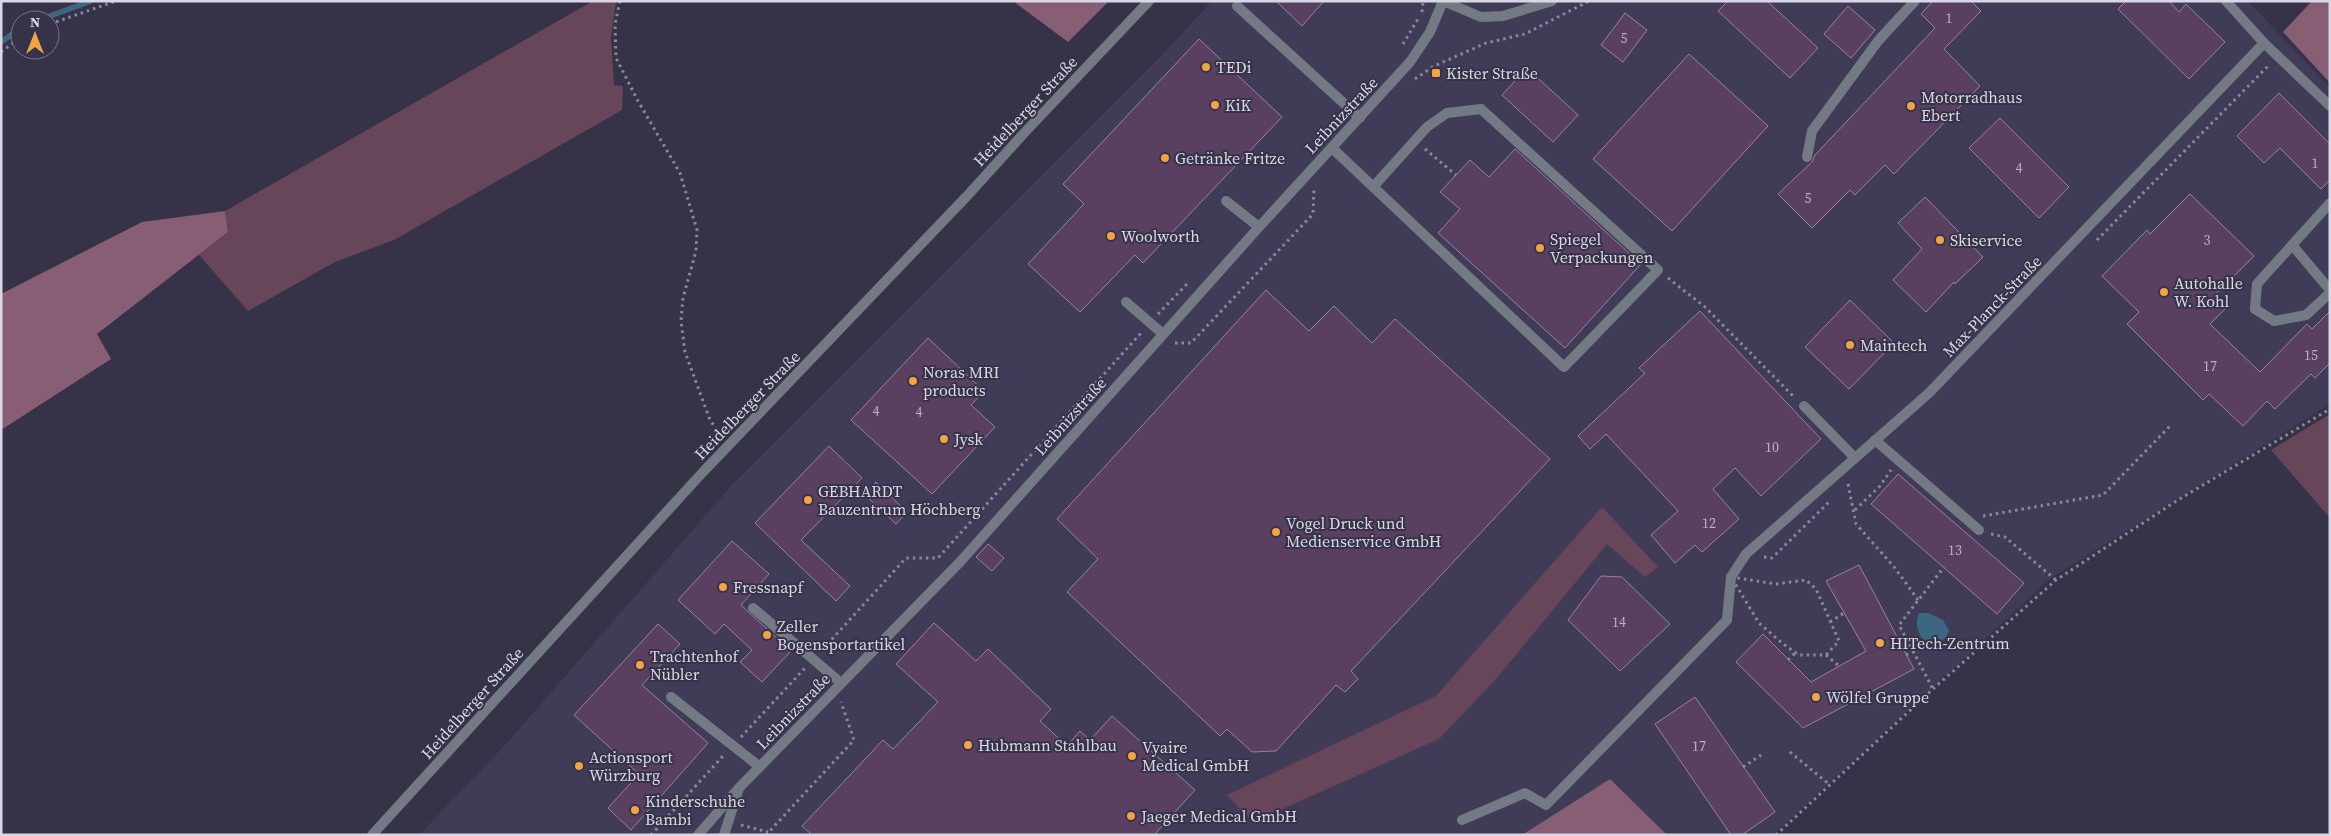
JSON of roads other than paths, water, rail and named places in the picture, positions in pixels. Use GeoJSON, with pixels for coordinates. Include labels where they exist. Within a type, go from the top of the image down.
{"type":"FeatureCollection","features":[{"type":"Feature","properties":{"kind":"street","name":"Heidelberger Straße"},"geometry":{"type":"LineString","coordinates":[[372,835],[728,446],[967,196],[1149,1]]}},
{"type":"Feature","properties":{"kind":"street"},"geometry":{"type":"LineString","coordinates":[[1443,1],[1481,17],[1502,16],[1552,1]]}},
{"type":"Feature","properties":{"kind":"street","name":"Leibnizstraße"},"geometry":{"type":"LineString","coordinates":[[698,835],[739,788],[960,562],[1167,338],[1259,226],[1410,62],[1430,32],[1443,1]]}},
{"type":"Feature","properties":{"kind":"street"},"geometry":{"type":"LineString","coordinates":[[1807,157],[1812,131],[1878,41],[1915,1]]}},
{"type":"Feature","properties":{"kind":"street"},"geometry":{"type":"LineString","coordinates":[[2226,1],[2264,43],[2330,106]]}},
{"type":"Feature","properties":{"kind":"street"},"geometry":{"type":"LineString","coordinates":[[1237,6],[1360,118]]}},
{"type":"Feature","properties":{"kind":"street","name":"Max-Planck-Straße"},"geometry":{"type":"LineString","coordinates":[[1462,820],[1526,793],[1546,805],[1727,620],[1731,577],[1746,554],[1929,393],[2013,308],[2264,43]]}},
{"type":"Feature","properties":{"kind":"street"},"geometry":{"type":"LineString","coordinates":[[1332,148],[1564,367],[1658,270],[1481,109],[1447,113],[1427,127],[1373,186]]}},
{"type":"Feature","properties":{"kind":"street"},"geometry":{"type":"LineString","coordinates":[[1226,201],[1259,226]]}},
{"type":"Feature","properties":{"kind":"street"},"geometry":{"type":"LineString","coordinates":[[2293,246],[2330,292],[2306,315],[2274,321],[2254,309],[2257,284],[2330,203]]}},
{"type":"Feature","properties":{"kind":"street"},"geometry":{"type":"LineString","coordinates":[[1126,302],[1167,338]]}},
{"type":"Feature","properties":{"kind":"street"},"geometry":{"type":"LineString","coordinates":[[1804,406],[1855,458]]}},
{"type":"Feature","properties":{"kind":"street"},"geometry":{"type":"LineString","coordinates":[[1875,440],[1979,530]]}},
{"type":"Feature","properties":{"kind":"street"},"geometry":{"type":"LineString","coordinates":[[752,608],[841,684]]}},
{"type":"Feature","properties":{"kind":"street"},"geometry":{"type":"LineString","coordinates":[[671,697],[760,767]]}},
{"type":"Feature","properties":{"kind":"street"},"geometry":{"type":"LineString","coordinates":[[724,835],[739,788]]}},
{"type":"Feature","properties":{"kind":"water"},"geometry":{"type":"Polygon","coordinates":[[[1919,613],[1928,613],[1943,620],[1949,631],[1944,639],[1939,643],[1932,643],[1921,637],[1917,623],[1919,613]]]}},
{"type":"Feature","properties":{"kind":"waterway"},"geometry":{"type":"LineString","coordinates":[[60,12],[91,1]]}},
{"type":"Feature","properties":{"kind":"waterway"},"geometry":{"type":"LineString","coordinates":[[1,42],[10,36]]}},
{"type":"Feature","properties":{"kind":"place","name":"TEDi"},"geometry":{"type":"Point","coordinates":[1206,67]}},
{"type":"Feature","properties":{"kind":"place","name":"Kister Straße"},"geometry":{"type":"Point","coordinates":[1436,73]}},
{"type":"Feature","properties":{"kind":"place","name":"KiK"},"geometry":{"type":"Point","coordinates":[1215,105]}},
{"type":"Feature","properties":{"kind":"place","name":"Motorradhaus Ebert"},"geometry":{"type":"Point","coordinates":[1911,106]}},
{"type":"Feature","properties":{"kind":"place","name":"Getränke Fritze"},"geometry":{"type":"Point","coordinates":[1165,158]}},
{"type":"Feature","properties":{"kind":"place","name":"Woolworth"},"geometry":{"type":"Point","coordinates":[1111,236]}},
{"type":"Feature","properties":{"kind":"place","name":"Skiservice"},"geometry":{"type":"Point","coordinates":[1940,240]}},
{"type":"Feature","properties":{"kind":"place","name":"Spiegel Verpackungen"},"geometry":{"type":"Point","coordinates":[1540,248]}},
{"type":"Feature","properties":{"kind":"place","name":"Autohalle W. Kohl"},"geometry":{"type":"Point","coordinates":[2164,292]}},
{"type":"Feature","properties":{"kind":"place","name":"Maintech"},"geometry":{"type":"Point","coordinates":[1850,345]}},
{"type":"Feature","properties":{"kind":"place","name":"Noras MRI products"},"geometry":{"type":"Point","coordinates":[913,381]}},
{"type":"Feature","properties":{"kind":"place","name":"Jysk"},"geometry":{"type":"Point","coordinates":[944,439]}},
{"type":"Feature","properties":{"kind":"place","name":"GEBHARDT Bauzentrum Höchberg"},"geometry":{"type":"Point","coordinates":[808,500]}},
{"type":"Feature","properties":{"kind":"place","name":"Vogel Druck und Medienservice GmbH"},"geometry":{"type":"Point","coordinates":[1276,532]}},
{"type":"Feature","properties":{"kind":"place","name":"Fressnapf"},"geometry":{"type":"Point","coordinates":[723,587]}},
{"type":"Feature","properties":{"kind":"place","name":"Zeller Bogensportartikel"},"geometry":{"type":"Point","coordinates":[767,635]}},
{"type":"Feature","properties":{"kind":"place","name":"HITech-Zentrum"},"geometry":{"type":"Point","coordinates":[1880,643]}},
{"type":"Feature","properties":{"kind":"place","name":"Trachtenhof Nübler"},"geometry":{"type":"Point","coordinates":[640,665]}},
{"type":"Feature","properties":{"kind":"place","name":"Wölfel Gruppe"},"geometry":{"type":"Point","coordinates":[1816,697]}},
{"type":"Feature","properties":{"kind":"place","name":"Hubmann Stahlbau"},"geometry":{"type":"Point","coordinates":[968,745]}},
{"type":"Feature","properties":{"kind":"place","name":"Vyaire Medical GmbH"},"geometry":{"type":"Point","coordinates":[1132,756]}},
{"type":"Feature","properties":{"kind":"place","name":"Actionsport Würzburg"},"geometry":{"type":"Point","coordinates":[579,766]}},
{"type":"Feature","properties":{"kind":"place","name":"Kinderschuhe Bambi"},"geometry":{"type":"Point","coordinates":[635,810]}},
{"type":"Feature","properties":{"kind":"place","name":"Jaeger Medical GmbH"},"geometry":{"type":"Point","coordinates":[1131,816]}}]}
